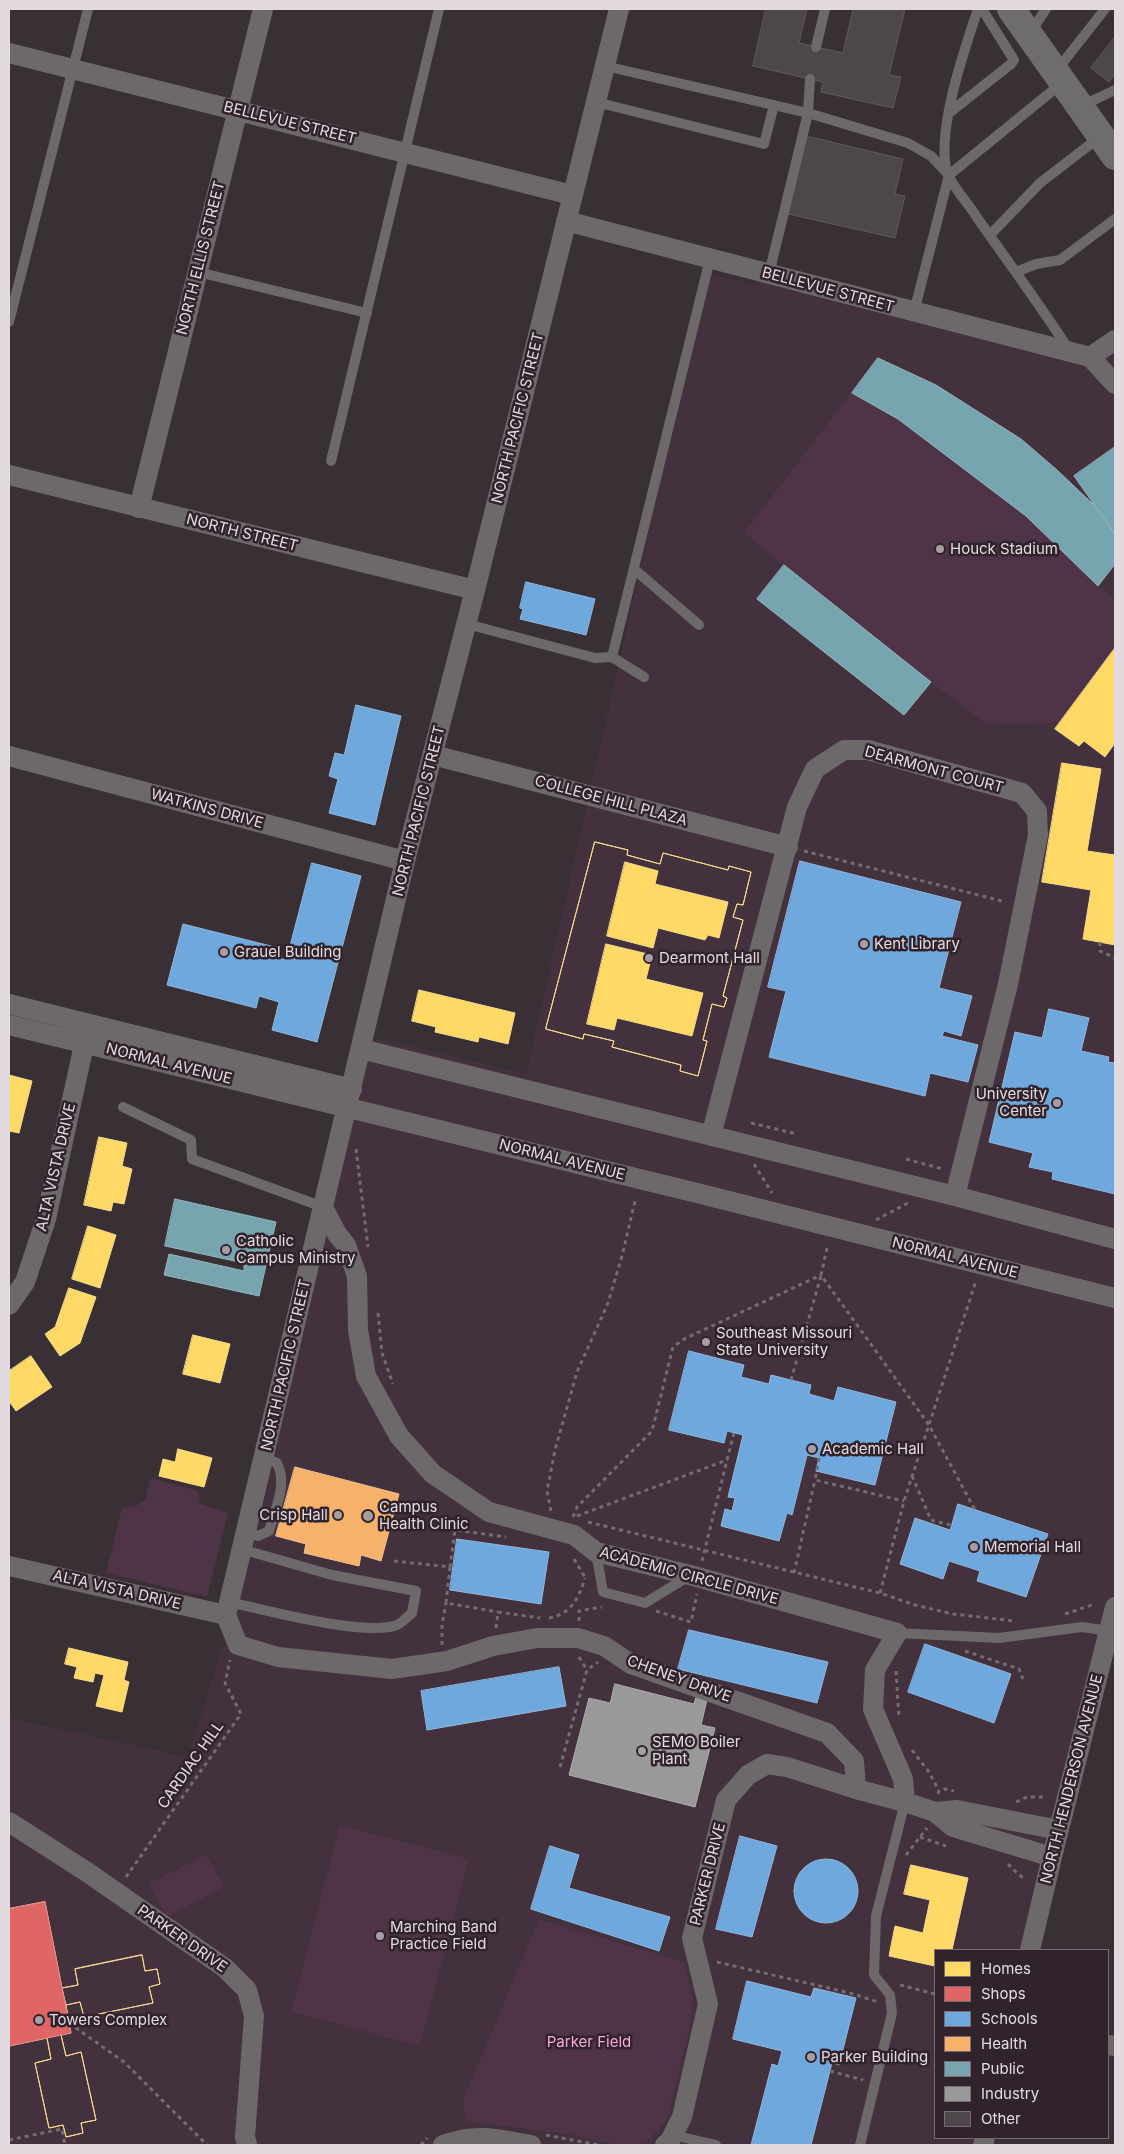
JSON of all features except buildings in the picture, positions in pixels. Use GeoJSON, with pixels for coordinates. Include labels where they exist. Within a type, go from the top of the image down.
{"type":"FeatureCollection","features":[{"type":"Feature","properties":{"kind":"main road"},"geometry":{"type":"LineString","coordinates":[[1011,9],[1108,146]]}},
{"type":"Feature","properties":{"kind":"street","name":"NORTH ELLIS STREET"},"geometry":{"type":"LineString","coordinates":[[139,508],[263,9]]}},
{"type":"Feature","properties":{"kind":"street","name":"NORTH PACIFIC STREET"},"geometry":{"type":"LineString","coordinates":[[228,1608],[405,861],[467,624],[619,9]]}},
{"type":"Feature","properties":{"kind":"street","name":"BELLEVUE STREET"},"geometry":{"type":"LineString","coordinates":[[9,53],[572,195]]}},
{"type":"Feature","properties":{"kind":"street","name":"BELLEVUE STREET"},"geometry":{"type":"LineString","coordinates":[[566,221],[1080,355]]}},
{"type":"Feature","properties":{"kind":"street"},"geometry":{"type":"LineString","coordinates":[[1115,340],[1080,355],[1115,384]]}},
{"type":"Feature","properties":{"kind":"street","name":"NORTH STREET"},"geometry":{"type":"LineString","coordinates":[[9,476],[475,590]]}},
{"type":"Feature","properties":{"kind":"street","name":"DEARMONT COURT"},"geometry":{"type":"LineString","coordinates":[[711,1136],[797,807],[815,769],[844,750],[868,750],[1022,793],[1037,811],[1038,835],[1008,984],[955,1196]]}},
{"type":"Feature","properties":{"kind":"street","name":"COLLEGE HILL PLAZA"},"geometry":{"type":"LineString","coordinates":[[433,755],[788,847]]}},
{"type":"Feature","properties":{"kind":"street","name":"WATKINS DRIVE"},"geometry":{"type":"LineString","coordinates":[[9,756],[405,861]]}},
{"type":"Feature","properties":{"kind":"street","name":"NORMAL AVENUE"},"geometry":{"type":"LineString","coordinates":[[9,1004],[86,1034]]}},
{"type":"Feature","properties":{"kind":"street","name":"NORMAL AVENUE"},"geometry":{"type":"LineString","coordinates":[[9,1025],[86,1034],[350,1098],[1115,1298]]}},
{"type":"Feature","properties":{"kind":"street","name":"ALTA VISTA DRIVE"},"geometry":{"type":"LineString","coordinates":[[9,1305],[25,1282],[46,1219],[86,1034]]}},
{"type":"Feature","properties":{"kind":"street"},"geometry":{"type":"LineString","coordinates":[[361,1049],[955,1196],[1115,1239]]}},
{"type":"Feature","properties":{"kind":"street","name":"ACADEMIC CIRCLE DRIVE"},"geometry":{"type":"LineString","coordinates":[[323,1207],[337,1234],[346,1245],[357,1276],[358,1330],[366,1376],[399,1436],[433,1474],[489,1512],[574,1535],[596,1552],[696,1575],[897,1633]]}},
{"type":"Feature","properties":{"kind":"street","name":"ALTA VISTA DRIVE"},"geometry":{"type":"LineString","coordinates":[[9,1566],[228,1608]]}},
{"type":"Feature","properties":{"kind":"street","name":"NORTH HENDERSON AVENUE"},"geometry":{"type":"LineString","coordinates":[[1030,1949],[1058,1830],[1112,1632],[1115,1607]]}},
{"type":"Feature","properties":{"kind":"street"},"geometry":{"type":"LineString","coordinates":[[228,1608],[238,1645]]}},
{"type":"Feature","properties":{"kind":"street"},"geometry":{"type":"LineString","coordinates":[[897,1633],[875,1670],[872,1709],[904,1779],[905,1802]]}},
{"type":"Feature","properties":{"kind":"street","name":"CHENEY DRIVE"},"geometry":{"type":"LineString","coordinates":[[238,1645],[278,1657],[392,1669],[444,1661],[493,1646],[537,1638],[578,1638],[604,1646],[630,1664],[827,1732],[854,1761],[856,1789]]}},
{"type":"Feature","properties":{"kind":"street","name":"PARKER DRIVE"},"geometry":{"type":"LineString","coordinates":[[669,2140],[682,2117],[708,2004],[692,1938],[726,1800],[748,1775],[767,1764],[787,1767],[856,1789]]}},
{"type":"Feature","properties":{"kind":"street"},"geometry":{"type":"LineString","coordinates":[[856,1789],[934,1812],[952,1827],[1052,1857]]}},
{"type":"Feature","properties":{"kind":"street"},"geometry":{"type":"LineString","coordinates":[[934,1812],[957,1810],[1058,1830]]}},
{"type":"Feature","properties":{"kind":"street","name":"PARKER DRIVE"},"geometry":{"type":"LineString","coordinates":[[9,1822],[225,1968],[247,1990],[254,2016],[245,2137],[247,2145]]}},
{"type":"Feature","properties":{"kind":"street"},"geometry":{"type":"LineString","coordinates":[[443,2145],[459,2139],[484,2136],[531,2145]]}},
{"type":"Feature","properties":{"kind":"lane"},"geometry":{"type":"LineString","coordinates":[[9,322],[88,9]]}},
{"type":"Feature","properties":{"kind":"lane"},"geometry":{"type":"LineString","coordinates":[[331,461],[439,9]]}},
{"type":"Feature","properties":{"kind":"lane"},"geometry":{"type":"LineString","coordinates":[[816,47],[825,9]]}},
{"type":"Feature","properties":{"kind":"lane"},"geometry":{"type":"LineString","coordinates":[[914,312],[948,175],[944,136],[962,56],[978,9]]}},
{"type":"Feature","properties":{"kind":"lane"},"geometry":{"type":"LineString","coordinates":[[949,113],[1014,60],[982,9]]}},
{"type":"Feature","properties":{"kind":"lane"},"geometry":{"type":"LineString","coordinates":[[1029,35],[1046,9]]}},
{"type":"Feature","properties":{"kind":"lane"},"geometry":{"type":"LineString","coordinates":[[948,175],[1059,78],[1105,9]]}},
{"type":"Feature","properties":{"kind":"lane"},"geometry":{"type":"LineString","coordinates":[[605,66],[808,113],[908,143],[931,156],[948,175],[1016,272],[1080,355]]}},
{"type":"Feature","properties":{"kind":"lane"},"geometry":{"type":"LineString","coordinates":[[769,274],[808,113],[810,79]]}},
{"type":"Feature","properties":{"kind":"lane"},"geometry":{"type":"LineString","coordinates":[[1080,107],[1115,90]]}},
{"type":"Feature","properties":{"kind":"lane"},"geometry":{"type":"LineString","coordinates":[[596,102],[764,144],[774,105]]}},
{"type":"Feature","properties":{"kind":"lane"},"geometry":{"type":"LineString","coordinates":[[990,235],[1040,183],[1108,146]]}},
{"type":"Feature","properties":{"kind":"lane"},"geometry":{"type":"LineString","coordinates":[[1016,272],[1036,264],[1060,260],[1115,219]]}},
{"type":"Feature","properties":{"kind":"lane"},"geometry":{"type":"LineString","coordinates":[[612,657],[710,259]]}},
{"type":"Feature","properties":{"kind":"lane"},"geometry":{"type":"LineString","coordinates":[[198,272],[366,313]]}},
{"type":"Feature","properties":{"kind":"lane"},"geometry":{"type":"LineString","coordinates":[[634,569],[699,625]]}},
{"type":"Feature","properties":{"kind":"lane"},"geometry":{"type":"LineString","coordinates":[[467,624],[596,658],[612,657],[644,677]]}},
{"type":"Feature","properties":{"kind":"lane"},"geometry":{"type":"LineString","coordinates":[[122,1108],[191,1140],[192,1159],[323,1207]]}},
{"type":"Feature","properties":{"kind":"lane"},"geometry":{"type":"LineString","coordinates":[[228,1608],[375,1629],[398,1625],[412,1613],[416,1591],[332,1575],[243,1541]]}},
{"type":"Feature","properties":{"kind":"lane"},"geometry":{"type":"LineString","coordinates":[[596,1552],[603,1592],[645,1603],[696,1575]]}},
{"type":"Feature","properties":{"kind":"lane"},"geometry":{"type":"LineString","coordinates":[[897,1633],[1000,1638],[1082,1628],[1112,1632]]}},
{"type":"Feature","properties":{"kind":"lane"},"geometry":{"type":"LineString","coordinates":[[860,2145],[892,2013],[890,1995],[874,1975],[876,1916],[905,1802]]}},
{"type":"Feature","properties":{"kind":"lane"},"geometry":{"type":"LineString","coordinates":[[669,2140],[716,2145]]}},
{"type":"Feature","properties":{"kind":"path"},"geometry":{"type":"LineString","coordinates":[[788,847],[1024,907]]}},
{"type":"Feature","properties":{"kind":"path"},"geometry":{"type":"LineString","coordinates":[[1100,942],[1100,951],[1115,958]]}},
{"type":"Feature","properties":{"kind":"path"},"geometry":{"type":"LineString","coordinates":[[750,1123],[797,1134]]}},
{"type":"Feature","properties":{"kind":"path"},"geometry":{"type":"LineString","coordinates":[[356,1149],[369,1255]]}},
{"type":"Feature","properties":{"kind":"path"},"geometry":{"type":"LineString","coordinates":[[906,1159],[944,1170]]}},
{"type":"Feature","properties":{"kind":"path"},"geometry":{"type":"LineString","coordinates":[[754,1163],[774,1196]]}},
{"type":"Feature","properties":{"kind":"path"},"geometry":{"type":"LineString","coordinates":[[544,1512],[552,1514],[547,1491],[549,1477],[571,1393],[578,1372],[608,1304],[622,1256],[634,1201]]}},
{"type":"Feature","properties":{"kind":"path"},"geometry":{"type":"LineString","coordinates":[[876,1220],[909,1202]]}},
{"type":"Feature","properties":{"kind":"path"},"geometry":{"type":"LineString","coordinates":[[791,1380],[827,1248]]}},
{"type":"Feature","properties":{"kind":"path"},"geometry":{"type":"LineString","coordinates":[[880,1593],[904,1501],[982,1264]]}},
{"type":"Feature","properties":{"kind":"path"},"geometry":{"type":"LineString","coordinates":[[821,1275],[929,1425],[975,1510]]}},
{"type":"Feature","properties":{"kind":"path"},"geometry":{"type":"LineString","coordinates":[[572,1518],[577,1507],[652,1431],[673,1346],[684,1339],[821,1275]]}},
{"type":"Feature","properties":{"kind":"path"},"geometry":{"type":"LineString","coordinates":[[377,1309],[382,1353],[396,1391]]}},
{"type":"Feature","properties":{"kind":"path"},"geometry":{"type":"LineString","coordinates":[[650,1609],[691,1622],[698,1594],[696,1575],[705,1552],[734,1433]]}},
{"type":"Feature","properties":{"kind":"path"},"geometry":{"type":"LineString","coordinates":[[794,1573],[819,1458]]}},
{"type":"Feature","properties":{"kind":"path"},"geometry":{"type":"LineString","coordinates":[[572,1518],[727,1460]]}},
{"type":"Feature","properties":{"kind":"path"},"geometry":{"type":"LineString","coordinates":[[912,1476],[931,1520],[951,1525]]}},
{"type":"Feature","properties":{"kind":"path"},"geometry":{"type":"LineString","coordinates":[[814,1480],[904,1501]]}},
{"type":"Feature","properties":{"kind":"path"},"geometry":{"type":"LineString","coordinates":[[566,1517],[880,1593],[916,1605],[953,1614],[1018,1620]]}},
{"type":"Feature","properties":{"kind":"path"},"geometry":{"type":"LineString","coordinates":[[444,1661],[442,1625],[455,1530],[508,1538]]}},
{"type":"Feature","properties":{"kind":"path"},"geometry":{"type":"LineString","coordinates":[[394,1561],[450,1566]]}},
{"type":"Feature","properties":{"kind":"path"},"geometry":{"type":"LineString","coordinates":[[446,1604],[545,1619],[558,1616],[570,1609],[578,1598],[585,1577]]}},
{"type":"Feature","properties":{"kind":"path"},"geometry":{"type":"LineString","coordinates":[[1060,1615],[1096,1604]]}},
{"type":"Feature","properties":{"kind":"path"},"geometry":{"type":"LineString","coordinates":[[579,1622],[578,1611],[608,1606]]}},
{"type":"Feature","properties":{"kind":"path"},"geometry":{"type":"LineString","coordinates":[[493,1646],[498,1612]]}},
{"type":"Feature","properties":{"kind":"path","name":"CARDIAC HILL"},"geometry":{"type":"LineString","coordinates":[[115,1892],[241,1714],[225,1683],[228,1665],[238,1645]]}},
{"type":"Feature","properties":{"kind":"path"},"geometry":{"type":"LineString","coordinates":[[962,1650],[1019,1669],[1023,1679]]}},
{"type":"Feature","properties":{"kind":"path"},"geometry":{"type":"LineString","coordinates":[[578,1654],[587,1670]]}},
{"type":"Feature","properties":{"kind":"path"},"geometry":{"type":"LineString","coordinates":[[560,1767],[587,1670],[602,1659]]}},
{"type":"Feature","properties":{"kind":"path"},"geometry":{"type":"LineString","coordinates":[[896,1669],[900,1721]]}},
{"type":"Feature","properties":{"kind":"path"},"geometry":{"type":"LineString","coordinates":[[904,1856],[928,1826],[934,1812],[939,1791],[929,1772],[906,1742]]}},
{"type":"Feature","properties":{"kind":"path"},"geometry":{"type":"LineString","coordinates":[[939,1791],[945,1789],[963,1794]]}},
{"type":"Feature","properties":{"kind":"path"},"geometry":{"type":"LineString","coordinates":[[1015,1803],[1027,1797],[1046,1797]]}},
{"type":"Feature","properties":{"kind":"path"},"geometry":{"type":"LineString","coordinates":[[697,1958],[850,1994],[892,2006]]}},
{"type":"Feature","properties":{"kind":"path"},"geometry":{"type":"LineString","coordinates":[[894,1978],[900,1985],[934,1994]]}},
{"type":"Feature","properties":{"kind":"path"},"geometry":{"type":"LineString","coordinates":[[69,2023],[124,2062],[207,2145]]}},
{"type":"Feature","properties":{"kind":"path"},"geometry":{"type":"LineString","coordinates":[[830,2071],[875,2083]]}},
{"type":"Feature","properties":{"kind":"path"},"geometry":{"type":"LineString","coordinates":[[9,2140],[62,2129],[65,2145]]}},
{"type":"Feature","properties":{"kind":"shaded area","name":"Southeast Missouri State University"},"geometry":{"type":"Polygon","coordinates":[[[707,273],[753,284],[769,274],[1071,353],[1115,340],[1115,1607],[1031,1949],[934,1949],[934,2139],[985,2139],[983,2145],[9,2145],[9,1718],[188,1757],[244,1576],[348,1107],[377,1038],[526,1074],[707,273]]]}},
{"type":"Feature","properties":{"kind":"green space","name":"Houck Stadium"},"geometry":{"type":"Polygon","coordinates":[[[878,358],[936,385],[1021,439],[1094,505],[1115,534],[1115,564],[1098,586],[1115,600],[1115,648],[1059,723],[988,725],[931,682],[904,715],[757,599],[784,565],[744,533],[878,358]]]}},
{"type":"Feature","properties":{"kind":"green space"},"geometry":{"type":"Polygon","coordinates":[[[151,1478],[195,1490],[199,1493],[200,1504],[228,1513],[207,1597],[106,1573],[122,1508],[138,1505],[145,1500],[151,1478]]]}},
{"type":"Feature","properties":{"kind":"green space","name":"Marching Band Practice Field"},"geometry":{"type":"Polygon","coordinates":[[[340,1825],[469,1859],[420,2046],[291,2012],[340,1825]]]}},
{"type":"Feature","properties":{"kind":"green space"},"geometry":{"type":"Polygon","coordinates":[[[206,1854],[224,1887],[167,1917],[149,1884],[206,1854]]]}},
{"type":"Feature","properties":{"kind":"green space","name":"Parker Field"},"geometry":{"type":"Polygon","coordinates":[[[539,1919],[684,1962],[693,2001],[690,2027],[668,2116],[658,2131],[645,2142],[634,2145],[605,2143],[567,2134],[466,2121],[462,2103],[539,1919]]]}},
{"type":"Feature","properties":{"kind":"place","name":"Houck Stadium"},"geometry":{"type":"Point","coordinates":[940,549]}},
{"type":"Feature","properties":{"kind":"place","name":"Kent Library"},"geometry":{"type":"Point","coordinates":[864,944]}},
{"type":"Feature","properties":{"kind":"place","name":"Grauel Building"},"geometry":{"type":"Point","coordinates":[224,952]}},
{"type":"Feature","properties":{"kind":"place","name":"Dearmont Hall"},"geometry":{"type":"Point","coordinates":[649,958]}},
{"type":"Feature","properties":{"kind":"place","name":"University Center"},"geometry":{"type":"Point","coordinates":[1057,1103]}},
{"type":"Feature","properties":{"kind":"place","name":"Catholic Campus Ministry"},"geometry":{"type":"Point","coordinates":[226,1250]}},
{"type":"Feature","properties":{"kind":"place","name":"Southeast Missouri State University"},"geometry":{"type":"Point","coordinates":[706,1342]}},
{"type":"Feature","properties":{"kind":"place","name":"Academic Hall"},"geometry":{"type":"Point","coordinates":[812,1449]}},
{"type":"Feature","properties":{"kind":"place","name":"Crisp Hall"},"geometry":{"type":"Point","coordinates":[338,1515]}},
{"type":"Feature","properties":{"kind":"place","name":"Campus Health Clinic"},"geometry":{"type":"Point","coordinates":[368,1516]}},
{"type":"Feature","properties":{"kind":"place","name":"Memorial Hall"},"geometry":{"type":"Point","coordinates":[974,1547]}},
{"type":"Feature","properties":{"kind":"place","name":"SEMO Boiler Plant"},"geometry":{"type":"Point","coordinates":[642,1751]}},
{"type":"Feature","properties":{"kind":"place","name":"Marching Band Practice Field"},"geometry":{"type":"Point","coordinates":[380,1936]}},
{"type":"Feature","properties":{"kind":"place","name":"Towers Complex"},"geometry":{"type":"Point","coordinates":[39,2020]}},
{"type":"Feature","properties":{"kind":"place","name":"Parker Building"},"geometry":{"type":"Point","coordinates":[811,2057]}}]}
